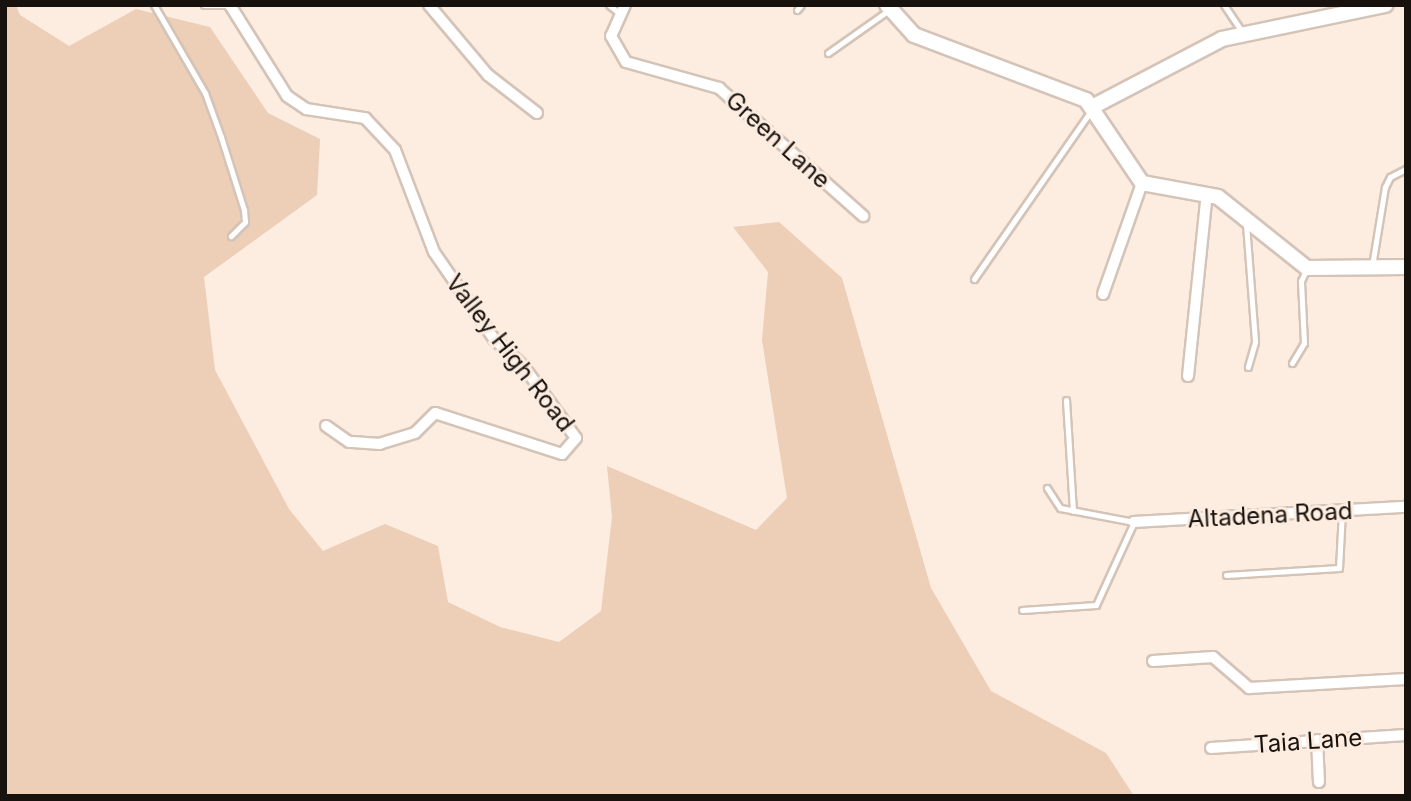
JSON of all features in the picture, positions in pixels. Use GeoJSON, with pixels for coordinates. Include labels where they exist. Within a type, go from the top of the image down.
{"type":"FeatureCollection","features":[{"type":"Feature","properties":{"kind":"street","name":"Valley High Road"},"geometry":{"type":"LineString","coordinates":[[230,5],[287,96],[306,108],[365,118],[396,150],[434,252],[494,340],[524,367],[576,438],[562,454],[435,413],[415,433],[380,444],[349,442],[326,426]]}},
{"type":"Feature","properties":{"kind":"street"},"geometry":{"type":"LineString","coordinates":[[429,5],[488,75],[537,113]]}},
{"type":"Feature","properties":{"kind":"street"},"geometry":{"type":"LineString","coordinates":[[1094,106],[1177,58],[1243,33],[1385,5]]}},
{"type":"Feature","properties":{"kind":"street"},"geometry":{"type":"LineString","coordinates":[[888,8],[914,35],[1094,106],[1142,183]]}},
{"type":"Feature","properties":{"kind":"street","name":"Green Lane"},"geometry":{"type":"LineString","coordinates":[[622,9],[611,36],[625,62],[719,89],[863,216]]}},
{"type":"Feature","properties":{"kind":"street"},"geometry":{"type":"LineString","coordinates":[[1142,183],[1207,192],[1246,217],[1307,268],[1406,267]]}},
{"type":"Feature","properties":{"kind":"street"},"geometry":{"type":"LineString","coordinates":[[1103,295],[1142,183]]}},
{"type":"Feature","properties":{"kind":"street"},"geometry":{"type":"LineString","coordinates":[[1188,376],[1207,192]]}},
{"type":"Feature","properties":{"kind":"street","name":"Altadena Road"},"geometry":{"type":"LineString","coordinates":[[1134,522],[1406,507]]}},
{"type":"Feature","properties":{"kind":"street"},"geometry":{"type":"LineString","coordinates":[[1153,661],[1213,657],[1249,688],[1406,679]]}},
{"type":"Feature","properties":{"kind":"street","name":"Taia Lane"},"geometry":{"type":"LineString","coordinates":[[1211,748],[1406,736]]}},
{"type":"Feature","properties":{"kind":"street"},"geometry":{"type":"LineString","coordinates":[[1317,740],[1319,782]]}},
{"type":"Feature","properties":{"kind":"lane"},"geometry":{"type":"LineString","coordinates":[[154,5],[205,93],[221,137],[244,210],[245,222],[231,236]]}},
{"type":"Feature","properties":{"kind":"lane"},"geometry":{"type":"LineString","coordinates":[[204,5],[230,5]]}},
{"type":"Feature","properties":{"kind":"lane"},"geometry":{"type":"LineString","coordinates":[[609,5],[622,9]]}},
{"type":"Feature","properties":{"kind":"lane"},"geometry":{"type":"LineString","coordinates":[[1224,5],[1243,33]]}},
{"type":"Feature","properties":{"kind":"lane"},"geometry":{"type":"LineString","coordinates":[[828,53],[861,24],[888,8]]}},
{"type":"Feature","properties":{"kind":"lane"},"geometry":{"type":"LineString","coordinates":[[974,279],[1094,106]]}},
{"type":"Feature","properties":{"kind":"lane"},"geometry":{"type":"LineString","coordinates":[[1372,269],[1385,187],[1390,177],[1406,169]]}},
{"type":"Feature","properties":{"kind":"lane"},"geometry":{"type":"LineString","coordinates":[[1246,217],[1255,342],[1248,368]]}},
{"type":"Feature","properties":{"kind":"lane"},"geometry":{"type":"LineString","coordinates":[[1292,363],[1304,343],[1301,281],[1307,268]]}},
{"type":"Feature","properties":{"kind":"lane"},"geometry":{"type":"LineString","coordinates":[[1066,400],[1073,511]]}},
{"type":"Feature","properties":{"kind":"lane"},"geometry":{"type":"LineString","coordinates":[[1022,610],[1096,605],[1134,522],[1060,508],[1047,488]]}},
{"type":"Feature","properties":{"kind":"lane"},"geometry":{"type":"LineString","coordinates":[[1226,575],[1339,568],[1342,511]]}},
{"type":"Feature","properties":{"kind":"shaded area"},"geometry":{"type":"Polygon","coordinates":[[[5,5],[16,5],[20,15],[69,46],[136,9],[210,27],[268,113],[320,139],[317,195],[204,277],[215,370],[289,509],[323,551],[385,524],[438,546],[448,602],[500,627],[559,642],[601,611],[612,517],[607,466],[756,530],[787,498],[762,340],[768,272],[733,227],[779,222],[842,278],[931,588],[991,691],[1106,753],[1134,796],[5,796],[5,5]]]}}]}
